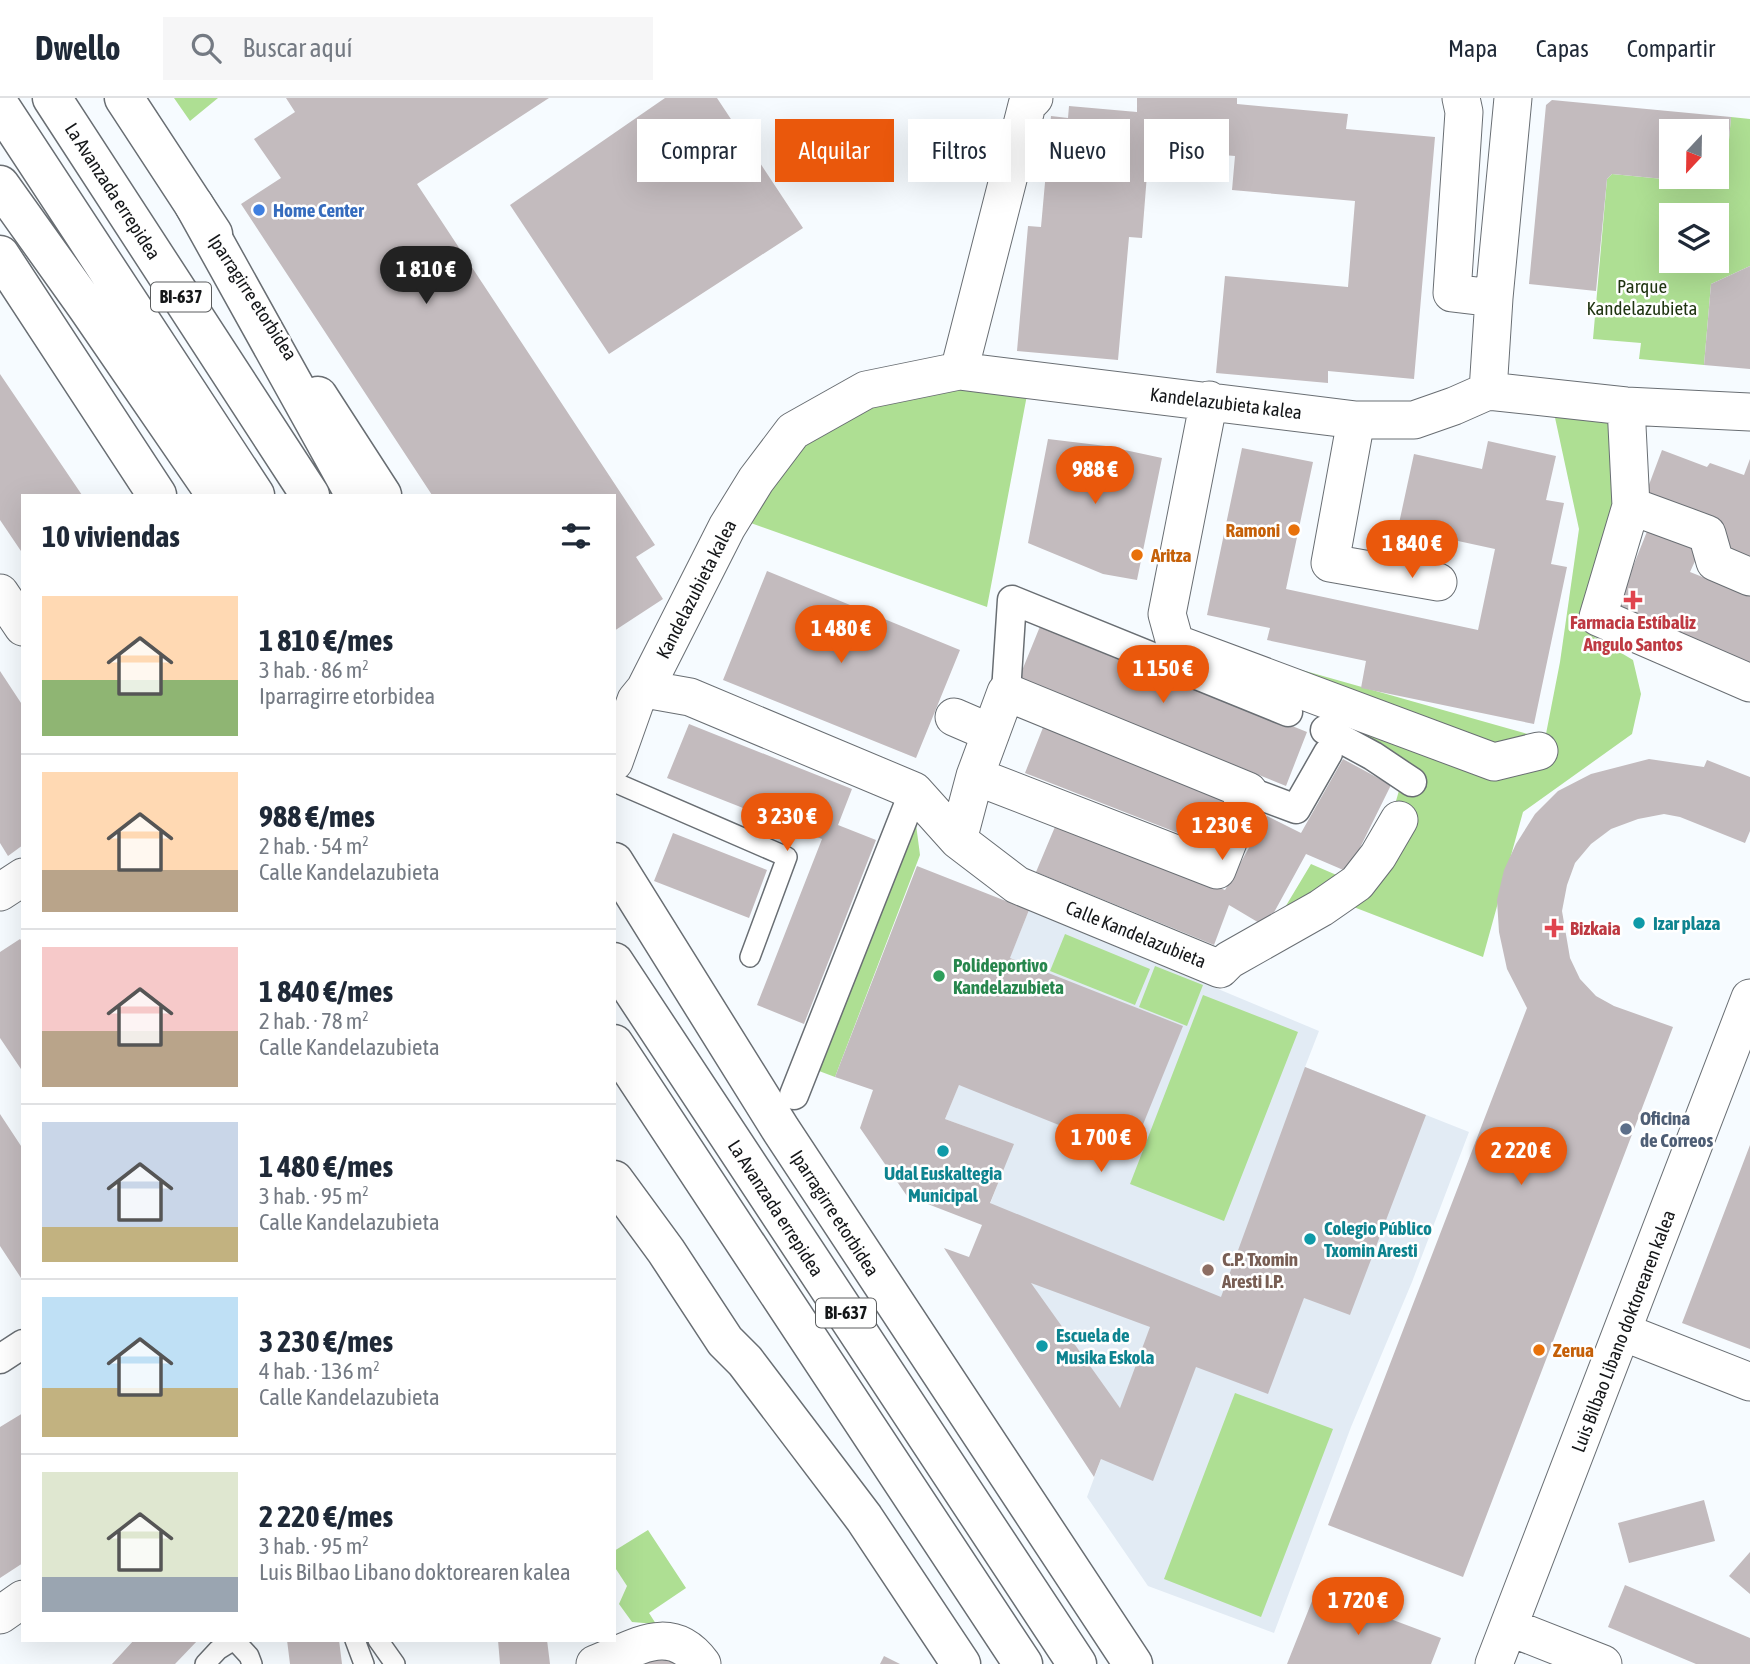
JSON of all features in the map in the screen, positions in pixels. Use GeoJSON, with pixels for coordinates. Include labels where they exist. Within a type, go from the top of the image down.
{"type":"FeatureCollection","features":[{"type":"Feature","properties":{"kind":"main road","name":"La Avanzada errepidea"},"geometry":{"type":"LineString","coordinates":[[52,98],[309,494]]}},
{"type":"Feature","properties":{"kind":"main road","name":"Iparragirre etorbidea"},"geometry":{"type":"LineString","coordinates":[[124,98],[382,494]]}},
{"type":"Feature","properties":{"kind":"main road","name":"BI-637"},"geometry":{"type":"LineString","coordinates":[[0,106],[254,494]]}},
{"type":"Feature","properties":{"kind":"main road"},"geometry":{"type":"LineString","coordinates":[[0,185],[215,494]]}},
{"type":"Feature","properties":{"kind":"main road"},"geometry":{"type":"LineString","coordinates":[[194,205],[354,494]]}},
{"type":"Feature","properties":{"kind":"main road"},"geometry":{"type":"LineString","coordinates":[[0,255],[156,494]]}},
{"type":"Feature","properties":{"kind":"main road","name":"Iparragirre etorbidea"},"geometry":{"type":"LineString","coordinates":[[616,865],[781,1130],[1133,1664]]}},
{"type":"Feature","properties":{"kind":"main road","name":"La Avanzada errepidea"},"geometry":{"type":"LineString","coordinates":[[616,965],[1077,1664]]}},
{"type":"Feature","properties":{"kind":"main road","name":"BI-637"},"geometry":{"type":"LineString","coordinates":[[616,1047],[1023,1664]]}},
{"type":"Feature","properties":{"kind":"main road"},"geometry":{"type":"LineString","coordinates":[[616,1183],[726,1341],[745,1361],[864,1518],[961,1664]]}},
{"type":"Feature","properties":{"kind":"street"},"geometry":{"type":"LineString","coordinates":[[959,370],[1027,105],[1034,98]]}},
{"type":"Feature","properties":{"kind":"street"},"geometry":{"type":"LineString","coordinates":[[1461,98],[1464,112],[1452,293],[1494,298]]}},
{"type":"Feature","properties":{"kind":"street"},"geometry":{"type":"LineString","coordinates":[[1513,98],[1488,391],[1626,406],[1750,412]]}},
{"type":"Feature","properties":{"kind":"street","name":"Kandelazubieta kalea"},"geometry":{"type":"LineString","coordinates":[[632,696],[727,527],[793,431],[866,390],[959,370],[1356,420],[1414,420],[1488,391]]}},
{"type":"Feature","properties":{"kind":"street"},"geometry":{"type":"LineString","coordinates":[[1209,400],[1167,614],[1175,643],[1494,762],[1539,751]]}},
{"type":"Feature","properties":{"kind":"street"},"geometry":{"type":"LineString","coordinates":[[1626,406],[1630,506],[1598,617],[1750,683]]}},
{"type":"Feature","properties":{"kind":"street"},"geometry":{"type":"LineString","coordinates":[[1356,420],[1330,563],[1438,582]]}},
{"type":"Feature","properties":{"kind":"street"},"geometry":{"type":"LineString","coordinates":[[1630,506],[1707,534],[1715,562],[1750,577]]}},
{"type":"Feature","properties":{"kind":"street"},"geometry":{"type":"LineString","coordinates":[[0,593],[21,624]]}},
{"type":"Feature","properties":{"kind":"street"},"geometry":{"type":"LineString","coordinates":[[958,840],[975,776],[1006,692],[1013,600],[1288,712]]}},
{"type":"Feature","properties":{"kind":"street"},"geometry":{"type":"LineString","coordinates":[[1006,692],[1296,809],[1327,741],[1373,756],[1412,782]]}},
{"type":"Feature","properties":{"kind":"street"},"geometry":{"type":"LineString","coordinates":[[616,755],[632,696]]}},
{"type":"Feature","properties":{"kind":"street","name":"Calle Kandelazubieta"},"geometry":{"type":"LineString","coordinates":[[632,696],[690,697],[914,791],[958,840],[1017,885],[1220,969],[1229,960],[1321,908],[1357,883],[1378,856],[1399,820]]}},
{"type":"Feature","properties":{"kind":"street"},"geometry":{"type":"LineString","coordinates":[[954,717],[990,733]]}},
{"type":"Feature","properties":{"kind":"street"},"geometry":{"type":"LineString","coordinates":[[975,776],[1217,870],[1248,791]]}},
{"type":"Feature","properties":{"kind":"street"},"geometry":{"type":"LineString","coordinates":[[794,1096],[914,791]]}},
{"type":"Feature","properties":{"kind":"street"},"geometry":{"type":"LineString","coordinates":[[0,892],[21,878]]}},
{"type":"Feature","properties":{"kind":"street","name":"Luis Bilbao Libano doktorearen kalea"},"geometry":{"type":"LineString","coordinates":[[1494,1664],[1750,998]]}},
{"type":"Feature","properties":{"kind":"street"},"geometry":{"type":"LineString","coordinates":[[1623,1332],[1750,1382]]}},
{"type":"Feature","properties":{"kind":"street"},"geometry":{"type":"LineString","coordinates":[[0,1359],[21,1345]]}},
{"type":"Feature","properties":{"kind":"street"},"geometry":{"type":"LineString","coordinates":[[0,1615],[21,1600]]}},
{"type":"Feature","properties":{"kind":"street"},"geometry":{"type":"LineString","coordinates":[[1509,1627],[1603,1664]]}},
{"type":"Feature","properties":{"kind":"street"},"geometry":{"type":"LineString","coordinates":[[595,1664],[657,1640],[670,1640],[681,1643],[702,1664]]}},
{"type":"Feature","properties":{"kind":"street"},"geometry":{"type":"LineString","coordinates":[[581,1642],[587,1664]]}},
{"type":"Feature","properties":{"kind":"lane"},"geometry":{"type":"LineString","coordinates":[[616,783],[787,858],[750,957]]}},
{"type":"Feature","properties":{"kind":"lane"},"geometry":{"type":"LineString","coordinates":[[205,1664],[218,1650],[232,1642]]}},
{"type":"Feature","properties":{"kind":"lane"},"geometry":{"type":"LineString","coordinates":[[237,1642],[249,1656],[251,1664]]}},
{"type":"Feature","properties":{"kind":"lane"},"geometry":{"type":"LineString","coordinates":[[356,1642],[363,1664]]}},
{"type":"Feature","properties":{"kind":"lane"},"geometry":{"type":"LineString","coordinates":[[380,1642],[395,1664]]}},
{"type":"Feature","properties":{"kind":"shaded area","name":"C.P. Txomin Aresti I.P."},"geometry":{"type":"Polygon","coordinates":[[[1029,910],[1319,1031],[1305,1067],[1469,1132],[1412,1282],[1351,1427],[1274,1633],[1148,1586],[1087,1497],[1120,1408],[982,1225],[1013,1144],[945,1119],[1029,910]]]}},
{"type":"Feature","properties":{"kind":"green space"},"geometry":{"type":"Polygon","coordinates":[[[174,98],[218,98],[190,121],[174,98]]]}},
{"type":"Feature","properties":{"kind":"green space","name":"Parque Kandelazubieta"},"geometry":{"type":"Polygon","coordinates":[[[1731,117],[1750,119],[1750,266],[1711,284],[1704,365],[1639,359],[1641,343],[1593,339],[1607,179],[1612,174],[1659,179],[1659,189],[1729,189],[1731,117]]]}},
{"type":"Feature","properties":{"kind":"green space"},"geometry":{"type":"Polygon","coordinates":[[[960,383],[1027,395],[987,607],[748,522],[804,439],[874,398],[960,383]]]}},
{"type":"Feature","properties":{"kind":"green space"},"geometry":{"type":"Polygon","coordinates":[[[1554,413],[1613,418],[1630,490],[1598,557],[1586,632],[1633,660],[1641,694],[1632,734],[1523,812],[1483,957],[1351,906],[1281,914],[1311,864],[1362,886],[1395,835],[1396,801],[1400,787],[1259,658],[1545,739],[1560,662],[1579,529],[1554,413]]]}},
{"type":"Feature","properties":{"kind":"green space"},"geometry":{"type":"Polygon","coordinates":[[[914,809],[920,855],[835,1077],[811,1068],[914,809]]]}},
{"type":"Feature","properties":{"kind":"green space"},"geometry":{"type":"Polygon","coordinates":[[[1065,934],[1150,969],[1135,1005],[1050,971],[1065,934]]]}},
{"type":"Feature","properties":{"kind":"green space"},"geometry":{"type":"Polygon","coordinates":[[[1155,966],[1203,985],[1187,1026],[1139,1007],[1155,966]]]}},
{"type":"Feature","properties":{"kind":"green space"},"geometry":{"type":"Polygon","coordinates":[[[1203,995],[1298,1032],[1224,1221],[1130,1184],[1203,995]]]}},
{"type":"Feature","properties":{"kind":"green space"},"geometry":{"type":"Polygon","coordinates":[[[1235,1393],[1333,1429],[1261,1617],[1164,1579],[1235,1393]]]}},
{"type":"Feature","properties":{"kind":"green space"},"geometry":{"type":"Polygon","coordinates":[[[648,1530],[686,1588],[649,1613],[656,1624],[632,1622],[619,1604],[627,1586],[616,1569],[616,1550],[648,1530]]]}},
{"type":"Feature","properties":{"kind":"building"},"geometry":{"type":"Polygon","coordinates":[[[286,98],[549,98],[417,184],[655,545],[636,557],[663,599],[616,630],[616,494],[431,494],[241,204],[281,178],[254,139],[295,112],[286,98]]]}},
{"type":"Feature","properties":{"kind":"building"},"geometry":{"type":"Polygon","coordinates":[[[665,98],[717,98],[731,119],[637,119],[637,182],[761,182],[761,165],[803,228],[609,354],[510,205],[665,98]]]}},
{"type":"Feature","properties":{"kind":"building"},"geometry":{"type":"Polygon","coordinates":[[[1137,98],[1237,98],[1237,104],[1348,114],[1346,129],[1435,137],[1414,379],[1328,371],[1328,383],[1216,373],[1225,276],[1348,287],[1355,201],[1232,190],[1235,156],[1229,156],[1229,119],[1144,119],[1144,182],[1146,182],[1142,238],[1129,237],[1118,360],[1017,351],[1028,226],[1041,227],[1045,182],[1130,182],[1130,119],[1051,119],[1051,116],[1068,118],[1069,106],[1137,112],[1137,98]]]}},
{"type":"Feature","properties":{"kind":"building"},"geometry":{"type":"Polygon","coordinates":[[[1552,100],[1731,117],[1729,140],[1729,119],[1659,119],[1659,179],[1612,174],[1607,179],[1596,291],[1529,284],[1546,105],[1552,100]]]}},
{"type":"Feature","properties":{"kind":"building"},"geometry":{"type":"Polygon","coordinates":[[[1750,266],[1750,369],[1704,365],[1711,284],[1750,266]]]}},
{"type":"Feature","properties":{"kind":"building"},"geometry":{"type":"Polygon","coordinates":[[[0,374],[81,494],[21,494],[21,551],[0,520],[0,374]]]}},
{"type":"Feature","properties":{"kind":"building"},"geometry":{"type":"Polygon","coordinates":[[[1048,439],[1106,446],[1162,458],[1137,580],[1103,574],[1028,543],[1048,439]]]}},
{"type":"Feature","properties":{"kind":"building"},"geometry":{"type":"Polygon","coordinates":[[[1488,441],[1556,456],[1546,500],[1564,503],[1551,564],[1567,567],[1534,724],[1361,688],[1366,661],[1267,640],[1270,628],[1207,615],[1242,448],[1313,462],[1286,589],[1478,630],[1495,549],[1398,528],[1414,454],[1482,469],[1488,441]]]}},
{"type":"Feature","properties":{"kind":"building"},"geometry":{"type":"Polygon","coordinates":[[[1662,450],[1707,467],[1710,463],[1744,475],[1750,459],[1750,561],[1644,498],[1662,450]]]}},
{"type":"Feature","properties":{"kind":"building"},"geometry":{"type":"Polygon","coordinates":[[[1648,529],[1700,550],[1690,572],[1750,596],[1750,664],[1616,609],[1648,529]]]}},
{"type":"Feature","properties":{"kind":"building"},"geometry":{"type":"Polygon","coordinates":[[[767,571],[960,650],[916,758],[723,680],[767,571]]]}},
{"type":"Feature","properties":{"kind":"building"},"geometry":{"type":"Polygon","coordinates":[[[1041,624],[1307,732],[1286,786],[1019,678],[1041,624]]]}},
{"type":"Feature","properties":{"kind":"building"},"geometry":{"type":"Polygon","coordinates":[[[0,671],[21,703],[21,846],[8,856],[0,843],[0,671]]]}},
{"type":"Feature","properties":{"kind":"building"},"geometry":{"type":"Polygon","coordinates":[[[689,724],[852,789],[838,825],[876,840],[804,1024],[757,1005],[822,839],[667,778],[689,724]]]}},
{"type":"Feature","properties":{"kind":"building"},"geometry":{"type":"Polygon","coordinates":[[[1044,725],[1225,796],[1206,844],[1025,773],[1044,725]]]}},
{"type":"Feature","properties":{"kind":"building"},"geometry":{"type":"Polygon","coordinates":[[[1343,759],[1391,785],[1348,872],[1306,854],[1266,927],[1229,905],[1214,945],[1036,872],[1057,822],[1225,890],[1267,816],[1301,833],[1343,759]]]}},
{"type":"Feature","properties":{"kind":"building"},"geometry":{"type":"Polygon","coordinates":[[[1649,759],[1704,767],[1707,760],[1750,777],[1750,831],[1745,843],[1680,817],[1664,814],[1638,819],[1611,829],[1591,844],[1575,863],[1562,911],[1570,958],[1580,979],[1596,996],[1614,1006],[1673,1027],[1463,1577],[1328,1525],[1527,1008],[1507,969],[1499,932],[1497,900],[1504,870],[1535,814],[1558,791],[1591,774],[1649,759]]]}},
{"type":"Feature","properties":{"kind":"building"},"geometry":{"type":"Polygon","coordinates":[[[673,833],[767,870],[749,918],[654,881],[673,833]]]}},
{"type":"Feature","properties":{"kind":"building"},"geometry":{"type":"Polygon","coordinates":[[[917,866],[1029,910],[1010,958],[1183,1026],[1131,1154],[959,1085],[945,1119],[1014,1144],[990,1203],[1221,1297],[1305,1067],[1426,1115],[1350,1315],[1304,1298],[1268,1394],[1196,1367],[1153,1481],[1101,1459],[1094,1477],[944,1248],[969,1257],[982,1225],[907,1196],[860,1128],[873,1090],[835,1077],[917,866]],[[1031,1283],[1120,1408],[1150,1327],[1031,1283]]]}},
{"type":"Feature","properties":{"kind":"building"},"geometry":{"type":"Polygon","coordinates":[[[21,940],[21,1069],[0,1038],[0,952],[21,940]]]}},
{"type":"Feature","properties":{"kind":"building"},"geometry":{"type":"Polygon","coordinates":[[[0,1114],[21,1146],[21,1278],[0,1246],[0,1114]]]}},
{"type":"Feature","properties":{"kind":"building"},"geometry":{"type":"Polygon","coordinates":[[[1750,1145],[1750,1349],[1682,1323],[1750,1145]]]}},
{"type":"Feature","properties":{"kind":"building"},"geometry":{"type":"Polygon","coordinates":[[[21,1414],[21,1564],[0,1578],[0,1427],[21,1414]]]}},
{"type":"Feature","properties":{"kind":"building"},"geometry":{"type":"Polygon","coordinates":[[[1704,1500],[1715,1541],[1629,1563],[1618,1523],[1704,1500]]]}},
{"type":"Feature","properties":{"kind":"building"},"geometry":{"type":"Polygon","coordinates":[[[1750,1552],[1750,1594],[1729,1576],[1750,1552]]]}},
{"type":"Feature","properties":{"kind":"building"},"geometry":{"type":"Polygon","coordinates":[[[1625,1585],[1750,1638],[1750,1664],[1696,1664],[1608,1627],[1625,1585]]]}},
{"type":"Feature","properties":{"kind":"building"},"geometry":{"type":"Polygon","coordinates":[[[1316,1591],[1441,1638],[1431,1664],[1287,1664],[1316,1591]]]}},
{"type":"Feature","properties":{"kind":"building"},"geometry":{"type":"Polygon","coordinates":[[[132,1642],[196,1642],[175,1664],[112,1664],[132,1642]]]}},
{"type":"Feature","properties":{"kind":"building"},"geometry":{"type":"Polygon","coordinates":[[[287,1642],[339,1642],[342,1664],[290,1664],[287,1642]]]}},
{"type":"Feature","properties":{"kind":"building"},"geometry":{"type":"Polygon","coordinates":[[[498,1642],[547,1642],[550,1664],[500,1664],[498,1642]]]}},
{"type":"Feature","properties":{"kind":"building"},"geometry":{"type":"Polygon","coordinates":[[[678,1648],[688,1664],[644,1664],[678,1648]]]}},
{"type":"Feature","properties":{"kind":"building"},"geometry":{"type":"Polygon","coordinates":[[[884,1656],[900,1664],[880,1664],[884,1656]]]}},
{"type":"Feature","properties":{"kind":"place","name":"Home Center"},"geometry":{"type":"Point","coordinates":[259,210]}},
{"type":"Feature","properties":{"kind":"place","name":"Ramoni"},"geometry":{"type":"Point","coordinates":[1294,530]}},
{"type":"Feature","properties":{"kind":"place","name":"Aritza"},"geometry":{"type":"Point","coordinates":[1137,555]}},
{"type":"Feature","properties":{"kind":"place","name":"Farmacia Estíbaliz Angulo Santos"},"geometry":{"type":"Point","coordinates":[1633,600]}},
{"type":"Feature","properties":{"kind":"place","name":"Izar plaza"},"geometry":{"type":"Point","coordinates":[1639,923]}},
{"type":"Feature","properties":{"kind":"place","name":"Bizkaia"},"geometry":{"type":"Point","coordinates":[1554,928]}},
{"type":"Feature","properties":{"kind":"place","name":"Polideportivo Kandelazubieta"},"geometry":{"type":"Point","coordinates":[939,976]}},
{"type":"Feature","properties":{"kind":"place","name":"Oficina de Correos"},"geometry":{"type":"Point","coordinates":[1626,1129]}},
{"type":"Feature","properties":{"kind":"place","name":"Udal Euskaltegia Municipal"},"geometry":{"type":"Point","coordinates":[943,1151]}},
{"type":"Feature","properties":{"kind":"place","name":"Colegio Público Txomin Aresti"},"geometry":{"type":"Point","coordinates":[1310,1239]}},
{"type":"Feature","properties":{"kind":"place","name":"C.P. Txomin Aresti I.P."},"geometry":{"type":"Point","coordinates":[1208,1270]}},
{"type":"Feature","properties":{"kind":"place","name":"Escuela de Musika Eskola"},"geometry":{"type":"Point","coordinates":[1042,1346]}},
{"type":"Feature","properties":{"kind":"place","name":"Zerua"},"geometry":{"type":"Point","coordinates":[1539,1350]}}]}
